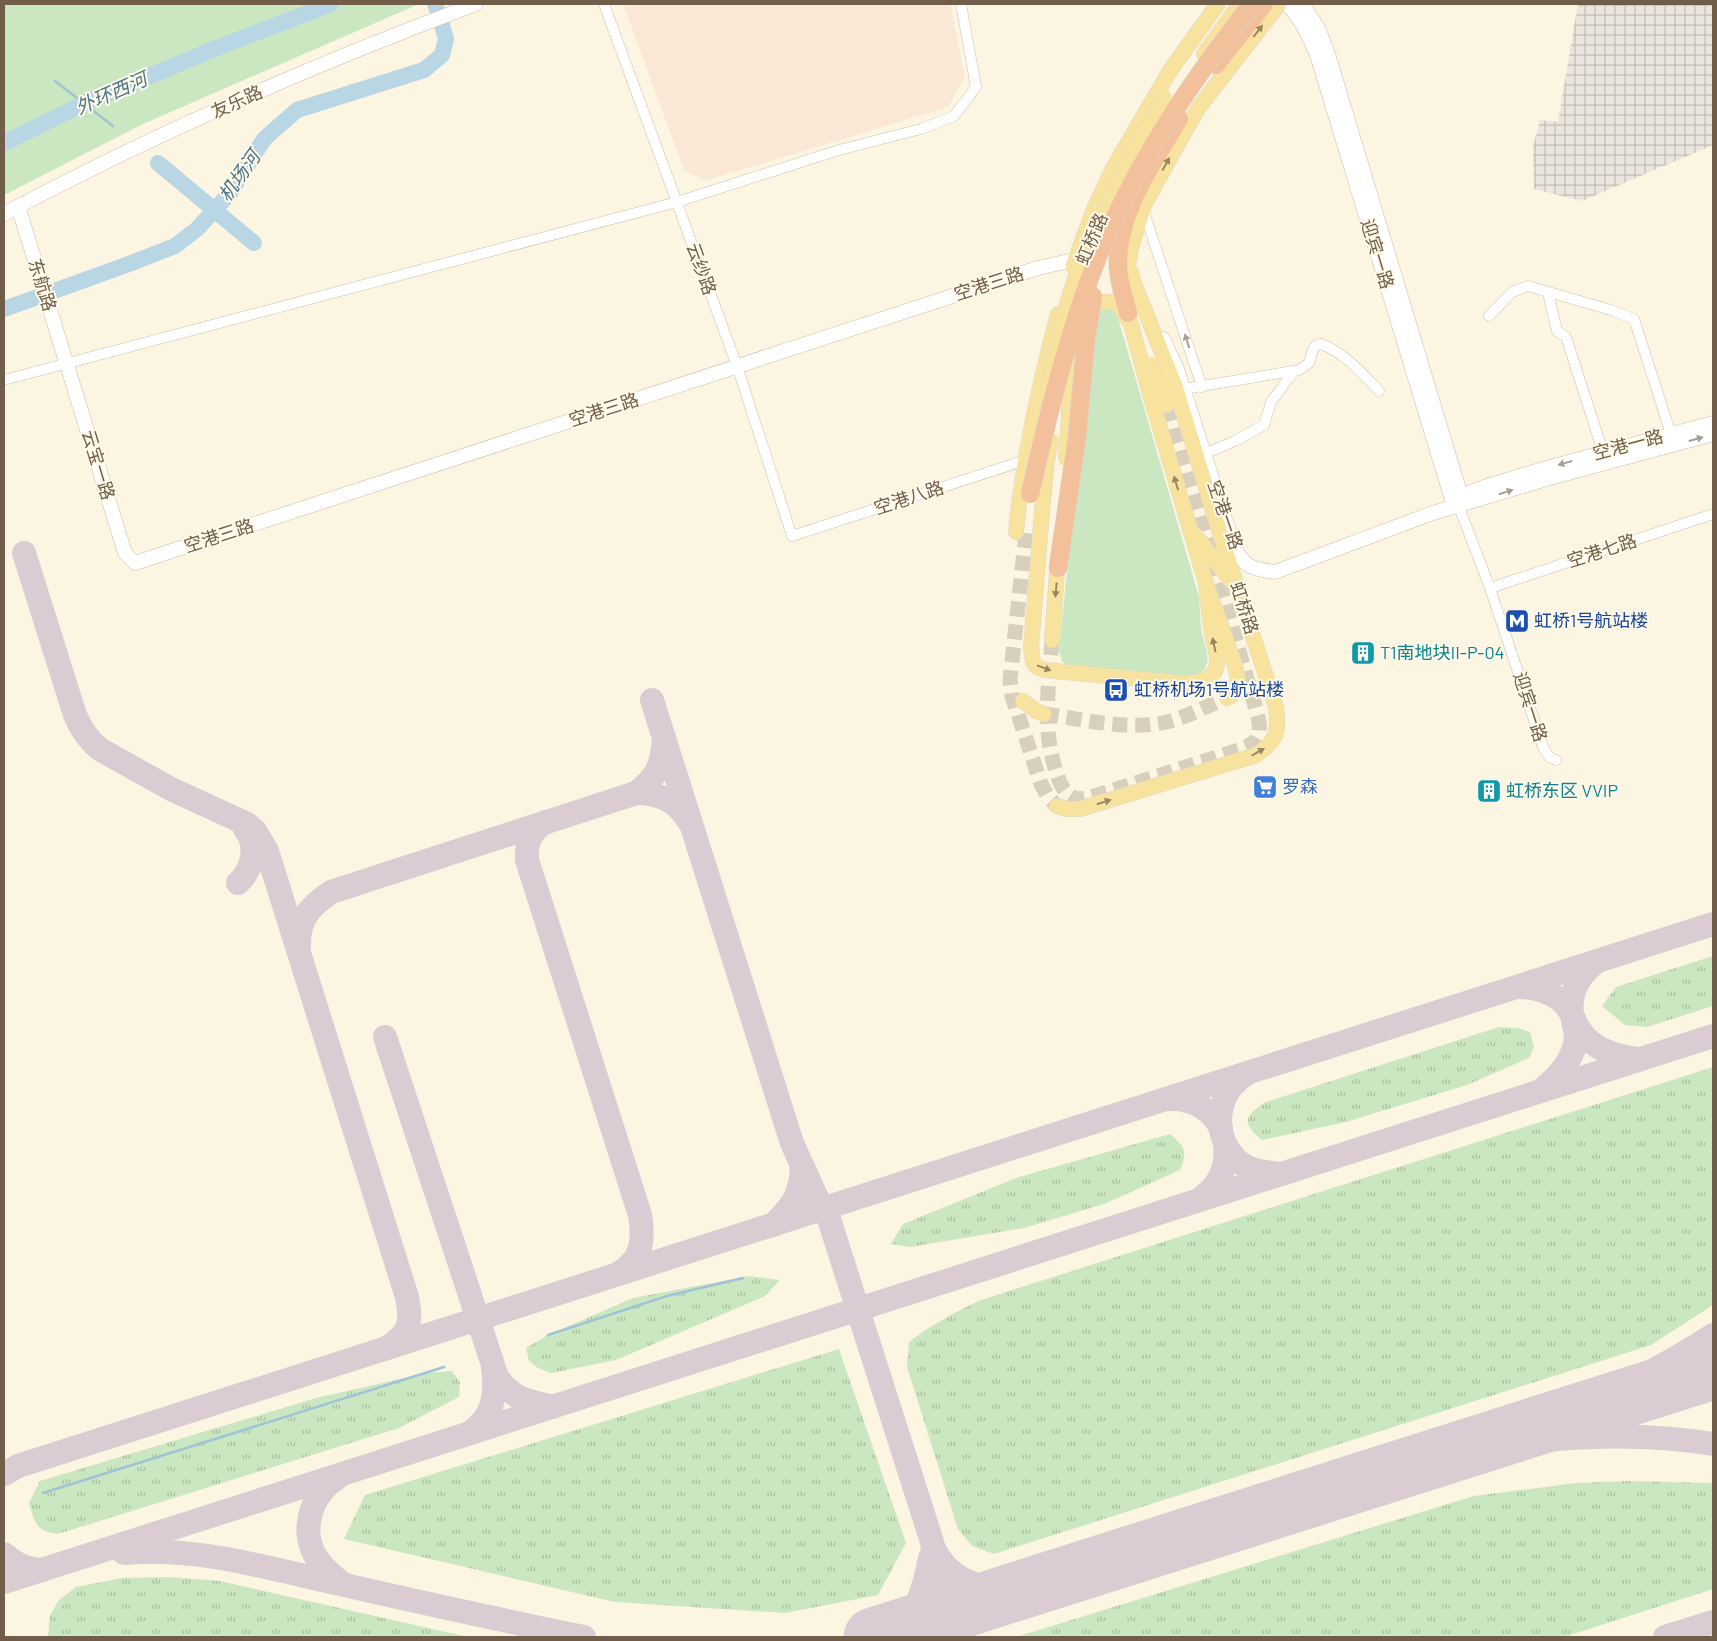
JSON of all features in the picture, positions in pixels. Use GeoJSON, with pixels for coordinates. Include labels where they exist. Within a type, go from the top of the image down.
{"type":"FeatureCollection","features":[{"type":"Feature","properties":{"kind":"highway"},"geometry":{"type":"LineString","coordinates":[[1030,494],[1046,425],[1082,299],[1107,236],[1158,136],[1180,100],[1252,4]]}},
{"type":"Feature","properties":{"kind":"highway"},"geometry":{"type":"LineString","coordinates":[[1136,311],[1120,282],[1118,253],[1121,235],[1130,209],[1147,173],[1189,103],[1264,4]]}},
{"type":"Feature","properties":{"kind":"highway"},"geometry":{"type":"LineString","coordinates":[[1130,253],[1132,224],[1147,173]]}},
{"type":"Feature","properties":{"kind":"highway"},"geometry":{"type":"LineString","coordinates":[[1058,568],[1077,437],[1090,312],[1100,272],[1124,201]]}},
{"type":"Feature","properties":{"kind":"main road","name":"友乐路"},"geometry":{"type":"LineString","coordinates":[[4,214],[12,203],[242,89],[382,30],[450,4]]}},
{"type":"Feature","properties":{"kind":"main road","name":"友乐路"},"geometry":{"type":"LineString","coordinates":[[12,203],[245,97],[403,31],[476,4]]}},
{"type":"Feature","properties":{"kind":"main road","name":"虹桥路"},"geometry":{"type":"LineString","coordinates":[[1218,4],[1171,69],[1116,162],[1074,260],[1046,357],[1020,491],[1021,532],[1030,494],[1033,461],[1054,361],[1067,304],[1080,266],[1122,173],[1164,97],[1184,65],[1229,4]]}},
{"type":"Feature","properties":{"kind":"main road"},"geometry":{"type":"LineString","coordinates":[[1206,583],[1212,636],[1218,662],[1206,680],[1190,684],[1045,670],[1037,667],[1033,662],[1047,460],[1088,271],[1117,202],[1145,144],[1175,94],[1240,4]]}},
{"type":"Feature","properties":{"kind":"main road","name":"虹桥路"},"geometry":{"type":"LineString","coordinates":[[1057,806],[1067,809],[1080,809],[1256,755],[1273,742],[1277,732],[1276,707],[1175,386],[1126,289],[1130,253],[1144,205],[1199,107],[1279,4]]}},
{"type":"Feature","properties":{"kind":"main road","name":"迎宾一路"},"geometry":{"type":"LineString","coordinates":[[1287,4],[1296,13],[1308,33],[1318,58],[1457,501]]}},
{"type":"Feature","properties":{"kind":"main road","name":"迎宾一路"},"geometry":{"type":"LineString","coordinates":[[1302,4],[1318,28],[1328,54],[1457,501]]}},
{"type":"Feature","properties":{"kind":"main road"},"geometry":{"type":"LineString","coordinates":[[12,203],[26,225]]}},
{"type":"Feature","properties":{"kind":"main road","name":"东航路"},"geometry":{"type":"LineString","coordinates":[[12,203],[66,363]]}},
{"type":"Feature","properties":{"kind":"main road","name":"空港三路"},"geometry":{"type":"LineString","coordinates":[[135,563],[1038,268],[1074,260]]}},
{"type":"Feature","properties":{"kind":"main road"},"geometry":{"type":"LineString","coordinates":[[1052,640],[1076,326],[1085,308],[1104,301],[1115,302],[1123,310],[1134,335]]}},
{"type":"Feature","properties":{"kind":"main road"},"geometry":{"type":"LineString","coordinates":[[1136,311],[1167,405]]}},
{"type":"Feature","properties":{"kind":"main road","name":"虹桥路"},"geometry":{"type":"LineString","coordinates":[[1136,311],[1134,335],[1151,400],[1206,583],[1235,665],[1238,680],[1236,690],[1227,698]]}},
{"type":"Feature","properties":{"kind":"main road","name":"空港一路"},"geometry":{"type":"LineString","coordinates":[[1136,311],[1162,336],[1184,389],[1238,556],[1248,565],[1258,570],[1276,572],[1433,513],[1507,479],[1713,423]]}},
{"type":"Feature","properties":{"kind":"main road","name":"云宝一路"},"geometry":{"type":"LineString","coordinates":[[66,363],[125,553],[135,563]]}},
{"type":"Feature","properties":{"kind":"main road","name":"空港一路"},"geometry":{"type":"LineString","coordinates":[[1457,501],[1546,480],[1713,434]]}},
{"type":"Feature","properties":{"kind":"main road"},"geometry":{"type":"LineString","coordinates":[[1026,460],[1036,508],[1039,554]]}},
{"type":"Feature","properties":{"kind":"main road"},"geometry":{"type":"LineString","coordinates":[[1190,529],[1238,589]]}},
{"type":"Feature","properties":{"kind":"main road"},"geometry":{"type":"LineString","coordinates":[[1023,701],[1036,711],[1044,714]]}},
{"type":"Feature","properties":{"kind":"street","name":"云纱路"},"geometry":{"type":"LineString","coordinates":[[604,4],[737,366],[792,536]]}},
{"type":"Feature","properties":{"kind":"street"},"geometry":{"type":"LineString","coordinates":[[4,380],[677,202],[839,150],[921,129],[954,116],[976,87],[961,4]]}},
{"type":"Feature","properties":{"kind":"street"},"geometry":{"type":"LineString","coordinates":[[1144,205],[1146,218],[1202,387]]}},
{"type":"Feature","properties":{"kind":"street"},"geometry":{"type":"LineString","coordinates":[[1489,316],[1512,292],[1528,286],[1611,310],[1634,319],[1671,434]]}},
{"type":"Feature","properties":{"kind":"street"},"geometry":{"type":"LineString","coordinates":[[1548,293],[1558,330],[1566,337],[1603,452]]}},
{"type":"Feature","properties":{"kind":"street"},"geometry":{"type":"LineString","coordinates":[[1184,389],[1294,371],[1304,367],[1309,362],[1312,348],[1321,344],[1340,354],[1379,392]]}},
{"type":"Feature","properties":{"kind":"street"},"geometry":{"type":"LineString","coordinates":[[1204,454],[1235,441],[1264,425],[1272,402],[1294,371]]}},
{"type":"Feature","properties":{"kind":"street","name":"空港八路"},"geometry":{"type":"LineString","coordinates":[[792,536],[1026,460]]}},
{"type":"Feature","properties":{"kind":"street","name":"迎宾一路"},"geometry":{"type":"LineString","coordinates":[[1457,501],[1490,588],[1542,747],[1549,757],[1556,760]]}},
{"type":"Feature","properties":{"kind":"street","name":"空港七路"},"geometry":{"type":"LineString","coordinates":[[1490,588],[1713,514]]}},
{"type":"Feature","properties":{"kind":"shaded area"},"geometry":{"type":"Polygon","coordinates":[[[623,4],[950,4],[965,77],[948,107],[704,181],[684,170],[623,4]]]}},
{"type":"Feature","properties":{"kind":"shaded area"},"geometry":{"type":"Polygon","coordinates":[[[1578,4],[1713,4],[1713,145],[1582,201],[1534,189],[1533,147],[1540,120],[1558,122],[1578,4]]]}},
{"type":"Feature","properties":{"kind":"green space"},"geometry":{"type":"Polygon","coordinates":[[[4,4],[419,4],[143,124],[4,195],[4,4]]]}},
{"type":"Feature","properties":{"kind":"green space"},"geometry":{"type":"Polygon","coordinates":[[[1114,304],[1199,597],[1201,628],[1207,661],[1206,667],[1195,677],[1070,668],[1062,661],[1059,651],[1093,311],[1114,304]]]}},
{"type":"Feature","properties":{"kind":"green space"},"geometry":{"type":"Polygon","coordinates":[[[1713,956],[1713,1006],[1647,1027],[1625,1025],[1602,1006],[1616,987],[1713,956]]]}},
{"type":"Feature","properties":{"kind":"green space"},"geometry":{"type":"Polygon","coordinates":[[[1499,1027],[1518,1028],[1530,1032],[1534,1047],[1529,1058],[1467,1085],[1346,1122],[1262,1140],[1250,1128],[1248,1123],[1248,1119],[1253,1111],[1266,1102],[1499,1027]]]}},
{"type":"Feature","properties":{"kind":"green space"},"geometry":{"type":"Polygon","coordinates":[[[1713,1067],[1713,1305],[1651,1345],[994,1554],[972,1546],[958,1529],[907,1367],[909,1342],[935,1324],[981,1300],[1713,1067]]]}},
{"type":"Feature","properties":{"kind":"green space"},"geometry":{"type":"Polygon","coordinates":[[[1170,1134],[1179,1142],[1184,1150],[1184,1158],[1180,1170],[1104,1204],[1024,1228],[910,1247],[891,1244],[903,1224],[1016,1178],[1170,1134]]]}},
{"type":"Feature","properties":{"kind":"green space"},"geometry":{"type":"Polygon","coordinates":[[[749,1276],[780,1280],[765,1296],[616,1360],[551,1373],[538,1368],[529,1361],[526,1348],[548,1335],[633,1298],[749,1276]]]}},
{"type":"Feature","properties":{"kind":"green space"},"geometry":{"type":"Polygon","coordinates":[[[839,1349],[906,1543],[878,1595],[785,1613],[615,1602],[344,1539],[365,1495],[839,1349]]]}},
{"type":"Feature","properties":{"kind":"green space"},"geometry":{"type":"Polygon","coordinates":[[[452,1371],[460,1382],[459,1397],[399,1428],[58,1534],[50,1533],[40,1528],[33,1516],[29,1503],[40,1481],[316,1398],[427,1373],[452,1371]]]}},
{"type":"Feature","properties":{"kind":"green space"},"geometry":{"type":"Polygon","coordinates":[[[1627,1481],[1713,1483],[1713,1589],[1564,1637],[1016,1637],[1474,1496],[1576,1483],[1627,1481]]]}},
{"type":"Feature","properties":{"kind":"green space"},"geometry":{"type":"Polygon","coordinates":[[[169,1577],[220,1581],[468,1637],[48,1637],[50,1615],[59,1600],[76,1587],[122,1578],[169,1577]]]}},
{"type":"Feature","properties":{"kind":"waterway","name":"外环西河"},"geometry":{"type":"LineString","coordinates":[[4,143],[83,104],[219,47],[331,4]]}},
{"type":"Feature","properties":{"kind":"waterway","name":"机场河"},"geometry":{"type":"LineString","coordinates":[[435,4],[438,12]]}},
{"type":"Feature","properties":{"kind":"waterway","name":"机场河"},"geometry":{"type":"LineString","coordinates":[[4,309],[175,246],[197,229],[230,193],[264,139],[297,110],[424,70],[442,55],[446,39],[441,22]]}},
{"type":"Feature","properties":{"kind":"waterway","name":"外环西河"},"geometry":{"type":"LineString","coordinates":[[55,81],[113,126]]}},
{"type":"Feature","properties":{"kind":"waterway"},"geometry":{"type":"LineString","coordinates":[[158,163],[254,243]]}},
{"type":"Feature","properties":{"kind":"waterway"},"geometry":{"type":"LineString","coordinates":[[548,1335],[667,1296],[743,1278]]}},
{"type":"Feature","properties":{"kind":"waterway"},"geometry":{"type":"LineString","coordinates":[[43,1493],[444,1367]]}},
{"type":"Feature","properties":{"kind":"taxiway"},"geometry":{"type":"LineString","coordinates":[[24,553],[75,715],[89,738],[101,750],[171,789],[247,824],[255,831],[267,851],[407,1297],[408,1327],[401,1337],[387,1348]]}},
{"type":"Feature","properties":{"kind":"taxiway"},"geometry":{"type":"LineString","coordinates":[[652,700],[792,1143],[822,1209],[829,1219],[932,1542],[936,1577],[954,1637]]}},
{"type":"Feature","properties":{"kind":"taxiway"},"geometry":{"type":"LineString","coordinates":[[636,793],[654,776],[662,757],[664,739]]}},
{"type":"Feature","properties":{"kind":"taxiway"},"geometry":{"type":"LineString","coordinates":[[299,948],[300,929],[306,915],[331,892],[636,793],[652,794],[666,799],[678,807],[688,820]]}},
{"type":"Feature","properties":{"kind":"taxiway"},"geometry":{"type":"LineString","coordinates":[[545,822],[530,838],[527,848],[527,860],[640,1215],[642,1232],[640,1248],[633,1261],[619,1273]]}},
{"type":"Feature","properties":{"kind":"taxiway"},"geometry":{"type":"LineString","coordinates":[[238,883],[247,871],[252,857],[252,842],[245,829]]}},
{"type":"Feature","properties":{"kind":"taxiway"},"geometry":{"type":"LineString","coordinates":[[4,1474],[18,1466],[1713,924]]}},
{"type":"Feature","properties":{"kind":"taxiway"},"geometry":{"type":"LineString","coordinates":[[1543,1089],[1560,1073],[1569,1060],[1575,1046],[1576,1032],[1571,1007],[1572,999],[1576,985],[1596,962]]}},
{"type":"Feature","properties":{"kind":"taxiway"},"geometry":{"type":"LineString","coordinates":[[1520,987],[1543,991],[1563,1002],[1584,1036],[1598,1047],[1614,1054],[1640,1059]]}},
{"type":"Feature","properties":{"kind":"taxiway"},"geometry":{"type":"LineString","coordinates":[[4,1582],[1713,1036]]}},
{"type":"Feature","properties":{"kind":"taxiway"},"geometry":{"type":"LineString","coordinates":[[385,1037],[497,1377],[515,1395],[528,1401],[553,1407]]}},
{"type":"Feature","properties":{"kind":"taxiway"},"geometry":{"type":"LineString","coordinates":[[1245,1075],[1235,1083],[1222,1105],[1220,1117],[1224,1141],[1230,1152],[1244,1165],[1259,1171],[1280,1174]]}},
{"type":"Feature","properties":{"kind":"taxiway"},"geometry":{"type":"LineString","coordinates":[[1169,1099],[1192,1102],[1206,1110],[1221,1128]]}},
{"type":"Feature","properties":{"kind":"taxiway"},"geometry":{"type":"LineString","coordinates":[[1199,1200],[1212,1189],[1221,1176],[1225,1161],[1225,1144]]}},
{"type":"Feature","properties":{"kind":"taxiway"},"geometry":{"type":"LineString","coordinates":[[773,1225],[795,1199],[800,1185],[802,1166]]}},
{"type":"Feature","properties":{"kind":"taxiway"},"geometry":{"type":"LineString","coordinates":[[1544,1424],[1588,1404],[1672,1360],[1713,1335]]}},
{"type":"Feature","properties":{"kind":"taxiway"},"geometry":{"type":"LineString","coordinates":[[470,1433],[484,1420],[492,1405],[494,1396],[493,1368]]}},
{"type":"Feature","properties":{"kind":"taxiway"},"geometry":{"type":"LineString","coordinates":[[1424,1462],[1495,1447],[1568,1438],[1641,1437],[1713,1444]]}},
{"type":"Feature","properties":{"kind":"taxiway"},"geometry":{"type":"LineString","coordinates":[[337,1478],[320,1494],[314,1504],[310,1515],[309,1538],[318,1560],[343,1584]]}},
{"type":"Feature","properties":{"kind":"taxiway"},"geometry":{"type":"LineString","coordinates":[[933,1546],[948,1569],[958,1576],[970,1582],[995,1589],[1021,1590]]}},
{"type":"Feature","properties":{"kind":"taxiway"},"geometry":{"type":"LineString","coordinates":[[124,1553],[176,1552],[228,1559],[584,1637]]}},
{"type":"Feature","properties":{"kind":"taxiway"},"geometry":{"type":"LineString","coordinates":[[4,1554],[22,1566],[42,1570]]}},
{"type":"Feature","properties":{"kind":"taxiway"},"geometry":{"type":"LineString","coordinates":[[862,1637],[890,1632],[907,1619],[922,1590],[930,1558]]}},
{"type":"Feature","properties":{"kind":"taxiway"},"geometry":{"type":"LineString","coordinates":[[1665,1637],[1713,1622]]}},
{"type":"Feature","properties":{"kind":"runway"},"geometry":{"type":"LineString","coordinates":[[873,1637],[1713,1370]]}},
{"type":"Feature","properties":{"kind":"tunnel"},"geometry":{"type":"LineString","coordinates":[[1052,640],[1047,708],[1049,741],[1060,782],[1063,789],[1071,797],[1081,799],[1098,795],[1236,751],[1249,746],[1258,735],[1258,716],[1167,405]]}},
{"type":"Feature","properties":{"kind":"tunnel"},"geometry":{"type":"LineString","coordinates":[[1026,533],[1010,680],[1012,696],[1041,784],[1048,797],[1057,806]]}},
{"type":"Feature","properties":{"kind":"tunnel"},"geometry":{"type":"LineString","coordinates":[[1044,714],[1119,725],[1148,725],[1178,719],[1227,698]]}},
{"type":"Feature","properties":{"kind":"place","name":"虹桥1号航站楼"},"geometry":{"type":"Point","coordinates":[1517,621]}},
{"type":"Feature","properties":{"kind":"place","name":"T1南地块II-P-04"},"geometry":{"type":"Point","coordinates":[1363,653]}},
{"type":"Feature","properties":{"kind":"place","name":"虹桥机场1号航站楼"},"geometry":{"type":"Point","coordinates":[1116,690]}},
{"type":"Feature","properties":{"kind":"place","name":"罗森"},"geometry":{"type":"Point","coordinates":[1265,787]}},
{"type":"Feature","properties":{"kind":"place","name":"虹桥东区 VVIP"},"geometry":{"type":"Point","coordinates":[1489,791]}}]}
